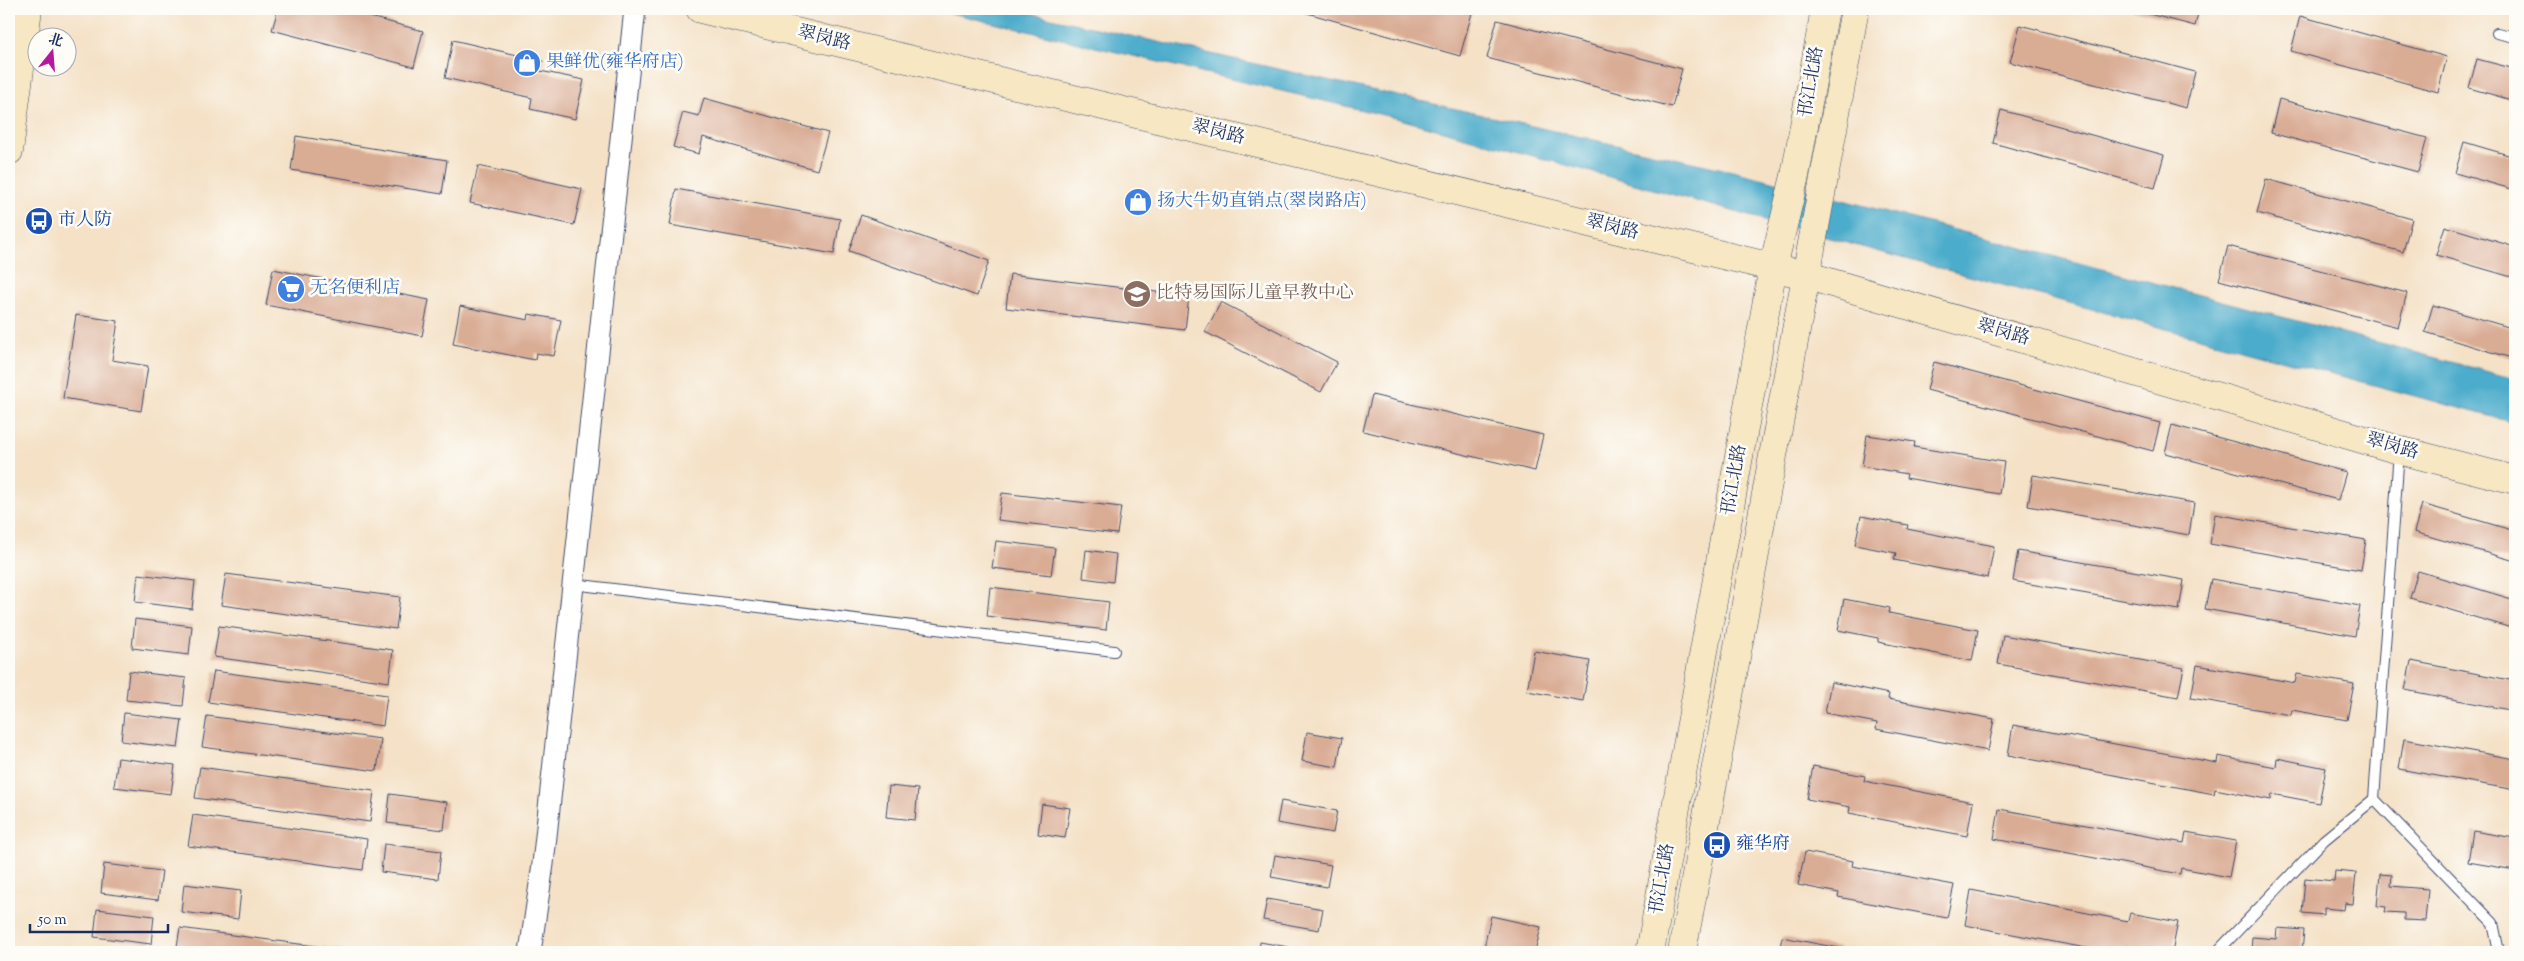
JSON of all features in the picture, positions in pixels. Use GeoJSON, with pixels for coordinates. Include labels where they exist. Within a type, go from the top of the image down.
{"type":"FeatureCollection","features":[{"type":"Feature","properties":{"kind":"street"},"geometry":{"type":"LineString","coordinates":[[9,26],[11,9]]}},
{"type":"Feature","properties":{"kind":"street"},"geometry":{"type":"LineString","coordinates":[[9,151],[28,9]]}},
{"type":"Feature","properties":{"kind":"street"},"geometry":{"type":"LineString","coordinates":[[530,952],[543,864],[635,9]]}},
{"type":"Feature","properties":{"kind":"street","name":"翠岗路"},"geometry":{"type":"LineString","coordinates":[[700,9],[1805,275],[2399,450],[2515,480]]}},
{"type":"Feature","properties":{"kind":"street","name":"邗江北路"},"geometry":{"type":"LineString","coordinates":[[1650,952],[1773,267],[1795,176],[1825,9]]}},
{"type":"Feature","properties":{"kind":"street","name":"邗江北路"},"geometry":{"type":"LineString","coordinates":[[1682,952],[1855,9]]}},
{"type":"Feature","properties":{"kind":"lane"},"geometry":{"type":"LineString","coordinates":[[2497,33],[2515,37]]}},
{"type":"Feature","properties":{"kind":"lane"},"geometry":{"type":"LineString","coordinates":[[2217,952],[2324,840],[2374,799],[2399,450]]}},
{"type":"Feature","properties":{"kind":"lane"},"geometry":{"type":"LineString","coordinates":[[573,584],[1114,651]]}},
{"type":"Feature","properties":{"kind":"lane"},"geometry":{"type":"LineString","coordinates":[[2374,799],[2493,923],[2499,952]]}},
{"type":"Feature","properties":{"kind":"water"},"geometry":{"type":"Polygon","coordinates":[[[934,9],[1011,9],[1741,173],[2515,379],[2515,423],[1891,255],[1396,118],[934,9]]]}},
{"type":"Feature","properties":{"kind":"building"},"geometry":{"type":"Polygon","coordinates":[[[278,9],[340,9],[423,31],[414,67],[272,30],[278,9]]]}},
{"type":"Feature","properties":{"kind":"building"},"geometry":{"type":"Polygon","coordinates":[[[1293,9],[1458,9],[1472,13],[1460,56],[1293,9]]]}},
{"type":"Feature","properties":{"kind":"building"},"geometry":{"type":"Polygon","coordinates":[[[2130,9],[2199,9],[2195,26],[2130,9]]]}},
{"type":"Feature","properties":{"kind":"building"},"geometry":{"type":"Polygon","coordinates":[[[2300,16],[2447,57],[2438,92],[2291,51],[2300,16]]]}},
{"type":"Feature","properties":{"kind":"building"},"geometry":{"type":"Polygon","coordinates":[[[1497,20],[1682,69],[1672,107],[1487,58],[1497,20]]]}},
{"type":"Feature","properties":{"kind":"building"},"geometry":{"type":"Polygon","coordinates":[[[2020,25],[2195,72],[2186,108],[2010,62],[2020,25]]]}},
{"type":"Feature","properties":{"kind":"building"},"geometry":{"type":"Polygon","coordinates":[[[453,40],[543,61],[540,71],[584,80],[575,119],[530,109],[532,98],[445,78],[453,40]]]}},
{"type":"Feature","properties":{"kind":"building"},"geometry":{"type":"Polygon","coordinates":[[[2477,59],[2515,69],[2515,101],[2469,88],[2477,59]]]}},
{"type":"Feature","properties":{"kind":"building"},"geometry":{"type":"Polygon","coordinates":[[[704,98],[828,133],[817,170],[703,137],[699,154],[673,147],[683,112],[699,116],[704,98]]]}},
{"type":"Feature","properties":{"kind":"building"},"geometry":{"type":"Polygon","coordinates":[[[2279,99],[2427,138],[2418,172],[2271,133],[2279,99]]]}},
{"type":"Feature","properties":{"kind":"building"},"geometry":{"type":"Polygon","coordinates":[[[2001,110],[2164,155],[2155,188],[1993,143],[2001,110]]]}},
{"type":"Feature","properties":{"kind":"building"},"geometry":{"type":"Polygon","coordinates":[[[296,136],[447,160],[442,194],[291,170],[296,136]]]}},
{"type":"Feature","properties":{"kind":"building"},"geometry":{"type":"Polygon","coordinates":[[[2464,142],[2515,157],[2515,190],[2455,173],[2464,142]]]}},
{"type":"Feature","properties":{"kind":"building"},"geometry":{"type":"Polygon","coordinates":[[[478,166],[582,189],[574,225],[470,203],[478,166]]]}},
{"type":"Feature","properties":{"kind":"building"},"geometry":{"type":"Polygon","coordinates":[[[2266,179],[2412,219],[2403,252],[2257,213],[2266,179]]]}},
{"type":"Feature","properties":{"kind":"building"},"geometry":{"type":"Polygon","coordinates":[[[676,189],[840,219],[834,254],[670,225],[676,189]]]}},
{"type":"Feature","properties":{"kind":"building"},"geometry":{"type":"Polygon","coordinates":[[[861,215],[989,261],[977,296],[849,251],[861,215]]]}},
{"type":"Feature","properties":{"kind":"building"},"geometry":{"type":"Polygon","coordinates":[[[2445,226],[2515,247],[2515,278],[2436,255],[2445,226]]]}},
{"type":"Feature","properties":{"kind":"building"},"geometry":{"type":"Polygon","coordinates":[[[2228,246],[2407,293],[2398,327],[2219,280],[2228,246]]]}},
{"type":"Feature","properties":{"kind":"building"},"geometry":{"type":"Polygon","coordinates":[[[273,269],[429,300],[422,336],[266,305],[273,269]]]}},
{"type":"Feature","properties":{"kind":"building"},"geometry":{"type":"Polygon","coordinates":[[[1010,274],[1189,296],[1185,330],[1006,308],[1010,274]]]}},
{"type":"Feature","properties":{"kind":"building"},"geometry":{"type":"Polygon","coordinates":[[[1221,302],[1337,362],[1321,392],[1205,332],[1221,302]]]}},
{"type":"Feature","properties":{"kind":"building"},"geometry":{"type":"Polygon","coordinates":[[[2433,305],[2515,329],[2515,359],[2425,332],[2433,305]]]}},
{"type":"Feature","properties":{"kind":"building"},"geometry":{"type":"Polygon","coordinates":[[[460,306],[528,320],[529,314],[561,320],[554,356],[536,353],[535,360],[453,344],[460,306]]]}},
{"type":"Feature","properties":{"kind":"building"},"geometry":{"type":"Polygon","coordinates":[[[76,315],[118,321],[112,360],[148,366],[141,411],[63,398],[76,315]]]}},
{"type":"Feature","properties":{"kind":"building"},"geometry":{"type":"Polygon","coordinates":[[[1934,362],[2160,423],[2153,451],[1927,390],[1934,362]]]}},
{"type":"Feature","properties":{"kind":"building"},"geometry":{"type":"Polygon","coordinates":[[[1372,395],[1543,435],[1535,471],[1363,431],[1372,395]]]}},
{"type":"Feature","properties":{"kind":"building"},"geometry":{"type":"Polygon","coordinates":[[[2172,425],[2346,472],[2338,500],[2165,453],[2172,425]]]}},
{"type":"Feature","properties":{"kind":"building"},"geometry":{"type":"Polygon","coordinates":[[[1867,435],[1915,442],[1914,447],[2004,462],[1999,494],[1906,478],[1907,474],[1862,466],[1867,435]]]}},
{"type":"Feature","properties":{"kind":"building"},"geometry":{"type":"Polygon","coordinates":[[[2033,475],[2194,503],[2189,535],[2028,506],[2033,475]]]}},
{"type":"Feature","properties":{"kind":"building"},"geometry":{"type":"Polygon","coordinates":[[[1002,493],[1121,507],[1117,534],[998,520],[1002,493]]]}},
{"type":"Feature","properties":{"kind":"building"},"geometry":{"type":"Polygon","coordinates":[[[2422,504],[2515,531],[2515,561],[2414,532],[2422,504]]]}},
{"type":"Feature","properties":{"kind":"building"},"geometry":{"type":"Polygon","coordinates":[[[2215,514],[2366,540],[2361,570],[2210,544],[2215,514]]]}},
{"type":"Feature","properties":{"kind":"building"},"geometry":{"type":"Polygon","coordinates":[[[1861,516],[1908,525],[1907,529],[1994,546],[1988,578],[1894,560],[1896,553],[1855,545],[1861,516]]]}},
{"type":"Feature","properties":{"kind":"building"},"geometry":{"type":"Polygon","coordinates":[[[996,541],[1055,548],[1051,575],[992,568],[996,541]]]}},
{"type":"Feature","properties":{"kind":"building"},"geometry":{"type":"Polygon","coordinates":[[[1086,550],[1116,554],[1113,582],[1083,578],[1086,550]]]}},
{"type":"Feature","properties":{"kind":"building"},"geometry":{"type":"Polygon","coordinates":[[[2018,551],[2184,580],[2179,610],[2013,581],[2018,551]]]}},
{"type":"Feature","properties":{"kind":"building"},"geometry":{"type":"Polygon","coordinates":[[[2418,571],[2515,600],[2515,629],[2410,598],[2418,571]]]}},
{"type":"Feature","properties":{"kind":"building"},"geometry":{"type":"Polygon","coordinates":[[[138,574],[195,581],[192,609],[135,602],[138,574]]]}},
{"type":"Feature","properties":{"kind":"building"},"geometry":{"type":"Polygon","coordinates":[[[226,574],[400,597],[396,629],[221,605],[226,574]]]}},
{"type":"Feature","properties":{"kind":"building"},"geometry":{"type":"Polygon","coordinates":[[[2211,579],[2360,606],[2355,636],[2205,609],[2211,579]]]}},
{"type":"Feature","properties":{"kind":"building"},"geometry":{"type":"Polygon","coordinates":[[[990,587],[1109,602],[1106,630],[987,616],[990,587]]]}},
{"type":"Feature","properties":{"kind":"building"},"geometry":{"type":"Polygon","coordinates":[[[1844,599],[1890,608],[1889,613],[1978,630],[1972,661],[1878,642],[1878,638],[1838,630],[1844,599]]]}},
{"type":"Feature","properties":{"kind":"building"},"geometry":{"type":"Polygon","coordinates":[[[135,619],[192,626],[189,655],[132,648],[135,619]]]}},
{"type":"Feature","properties":{"kind":"building"},"geometry":{"type":"Polygon","coordinates":[[[219,626],[393,650],[389,682],[214,657],[219,626]]]}},
{"type":"Feature","properties":{"kind":"building"},"geometry":{"type":"Polygon","coordinates":[[[2003,635],[2184,668],[2178,697],[1998,664],[2003,635]]]}},
{"type":"Feature","properties":{"kind":"building"},"geometry":{"type":"Polygon","coordinates":[[[1534,651],[1590,661],[1583,701],[1527,691],[1534,651]]]}},
{"type":"Feature","properties":{"kind":"building"},"geometry":{"type":"Polygon","coordinates":[[[2411,661],[2515,681],[2515,711],[2405,690],[2411,661]]]}},
{"type":"Feature","properties":{"kind":"building"},"geometry":{"type":"Polygon","coordinates":[[[2197,665],[2295,683],[2297,674],[2354,684],[2347,720],[2292,710],[2291,715],[2191,698],[2197,665]]]}},
{"type":"Feature","properties":{"kind":"building"},"geometry":{"type":"Polygon","coordinates":[[[129,671],[186,678],[183,706],[126,700],[129,671]]]}},
{"type":"Feature","properties":{"kind":"building"},"geometry":{"type":"Polygon","coordinates":[[[214,671],[387,695],[383,726],[208,702],[214,671]]]}},
{"type":"Feature","properties":{"kind":"building"},"geometry":{"type":"Polygon","coordinates":[[[1831,682],[1889,694],[1888,699],[1994,719],[1988,751],[1876,729],[1877,723],[1825,713],[1831,682]]]}},
{"type":"Feature","properties":{"kind":"building"},"geometry":{"type":"Polygon","coordinates":[[[124,713],[182,720],[178,748],[121,741],[124,713]]]}},
{"type":"Feature","properties":{"kind":"building"},"geometry":{"type":"Polygon","coordinates":[[[207,716],[381,739],[377,771],[202,747],[207,716]]]}},
{"type":"Feature","properties":{"kind":"building"},"geometry":{"type":"Polygon","coordinates":[[[2013,725],[2217,763],[2218,756],[2276,767],[2277,758],[2326,768],[2319,803],[2272,794],[2271,800],[2215,789],[2214,794],[2008,755],[2013,725]]]}},
{"type":"Feature","properties":{"kind":"building"},"geometry":{"type":"Polygon","coordinates":[[[1307,732],[1342,738],[1337,767],[1302,761],[1307,732]]]}},
{"type":"Feature","properties":{"kind":"building"},"geometry":{"type":"Polygon","coordinates":[[[2404,739],[2515,759],[2515,790],[2399,769],[2404,739]]]}},
{"type":"Feature","properties":{"kind":"building"},"geometry":{"type":"Polygon","coordinates":[[[118,758],[175,765],[171,794],[114,787],[118,758]]]}},
{"type":"Feature","properties":{"kind":"building"},"geometry":{"type":"Polygon","coordinates":[[[1813,766],[1865,776],[1864,781],[1973,802],[1967,836],[1849,813],[1850,807],[1807,799],[1813,766]]]}},
{"type":"Feature","properties":{"kind":"building"},"geometry":{"type":"Polygon","coordinates":[[[200,767],[374,791],[370,822],[195,798],[200,767]]]}},
{"type":"Feature","properties":{"kind":"building"},"geometry":{"type":"Polygon","coordinates":[[[889,786],[918,789],[915,820],[886,817],[889,786]]]}},
{"type":"Feature","properties":{"kind":"building"},"geometry":{"type":"Polygon","coordinates":[[[390,794],[447,802],[444,830],[387,823],[390,794]]]}},
{"type":"Feature","properties":{"kind":"building"},"geometry":{"type":"Polygon","coordinates":[[[1281,801],[1337,811],[1333,833],[1277,823],[1281,801]]]}},
{"type":"Feature","properties":{"kind":"building"},"geometry":{"type":"Polygon","coordinates":[[[1042,804],[1070,808],[1065,838],[1038,834],[1042,804]]]}},
{"type":"Feature","properties":{"kind":"building"},"geometry":{"type":"Polygon","coordinates":[[[1999,809],[2184,843],[2186,832],[2236,841],[2229,877],[2181,868],[2180,874],[1994,839],[1999,809]]]}},
{"type":"Feature","properties":{"kind":"building"},"geometry":{"type":"Polygon","coordinates":[[[193,815],[367,839],[363,870],[188,846],[193,815]]]}},
{"type":"Feature","properties":{"kind":"building"},"geometry":{"type":"Polygon","coordinates":[[[2473,831],[2515,838],[2515,870],[2468,862],[2473,831]]]}},
{"type":"Feature","properties":{"kind":"building"},"geometry":{"type":"Polygon","coordinates":[[[384,844],[441,851],[438,879],[381,872],[384,844]]]}},
{"type":"Feature","properties":{"kind":"building"},"geometry":{"type":"Polygon","coordinates":[[[1805,852],[1853,861],[1852,866],[1954,885],[1947,918],[1838,897],[1839,893],[1798,885],[1805,852]]]}},
{"type":"Feature","properties":{"kind":"building"},"geometry":{"type":"Polygon","coordinates":[[[1275,855],[1331,865],[1327,887],[1271,877],[1275,855]]]}},
{"type":"Feature","properties":{"kind":"building"},"geometry":{"type":"Polygon","coordinates":[[[104,864],[162,871],[158,900],[101,893],[104,864]]]}},
{"type":"Feature","properties":{"kind":"building"},"geometry":{"type":"Polygon","coordinates":[[[2335,871],[2356,873],[2353,904],[2345,903],[2344,910],[2324,908],[2324,915],[2302,913],[2305,878],[2334,881],[2335,871]]]}},
{"type":"Feature","properties":{"kind":"building"},"geometry":{"type":"Polygon","coordinates":[[[2380,874],[2392,875],[2391,886],[2428,889],[2425,921],[2404,920],[2404,913],[2385,912],[2386,907],[2377,906],[2380,874]]]}},
{"type":"Feature","properties":{"kind":"building"},"geometry":{"type":"Polygon","coordinates":[[[184,884],[241,891],[238,919],[181,912],[184,884]]]}},
{"type":"Feature","properties":{"kind":"building"},"geometry":{"type":"Polygon","coordinates":[[[1971,890],[2128,921],[2130,913],[2178,922],[2172,952],[2126,946],[2125,952],[2107,952],[1965,925],[1971,890]]]}},
{"type":"Feature","properties":{"kind":"building"},"geometry":{"type":"Polygon","coordinates":[[[1267,899],[1323,909],[1319,930],[1263,920],[1267,899]]]}},
{"type":"Feature","properties":{"kind":"building"},"geometry":{"type":"Polygon","coordinates":[[[97,909],[154,916],[151,944],[94,937],[97,909]]]}},
{"type":"Feature","properties":{"kind":"building"},"geometry":{"type":"Polygon","coordinates":[[[1491,916],[1541,927],[1535,952],[1483,952],[1491,916]]]}},
{"type":"Feature","properties":{"kind":"building"},"geometry":{"type":"Polygon","coordinates":[[[180,928],[351,951],[351,952],[176,952],[180,928]]]}},
{"type":"Feature","properties":{"kind":"building"},"geometry":{"type":"Polygon","coordinates":[[[2277,928],[2304,930],[2302,952],[2251,952],[2252,937],[2276,939],[2277,928]]]}},
{"type":"Feature","properties":{"kind":"building"},"geometry":{"type":"Polygon","coordinates":[[[1782,937],[1839,948],[1838,952],[1779,952],[1782,937]]]}},
{"type":"Feature","properties":{"kind":"building"},"geometry":{"type":"Polygon","coordinates":[[[1260,942],[1311,951],[1311,952],[1259,952],[1260,942]]]}},
{"type":"Feature","properties":{"kind":"place","name":"果鲜优(雍华府店)"},"geometry":{"type":"Point","coordinates":[527,63]}},
{"type":"Feature","properties":{"kind":"place","name":"扬大牛奶直销点(翠岗路店)"},"geometry":{"type":"Point","coordinates":[1138,202]}},
{"type":"Feature","properties":{"kind":"place","name":"市人防"},"geometry":{"type":"Point","coordinates":[39,221]}},
{"type":"Feature","properties":{"kind":"place","name":"无名便利店"},"geometry":{"type":"Point","coordinates":[291,289]}},
{"type":"Feature","properties":{"kind":"place","name":"比特易国际儿童早教中心"},"geometry":{"type":"Point","coordinates":[1137,294]}},
{"type":"Feature","properties":{"kind":"place","name":"雍华府"},"geometry":{"type":"Point","coordinates":[1717,845]}}]}
